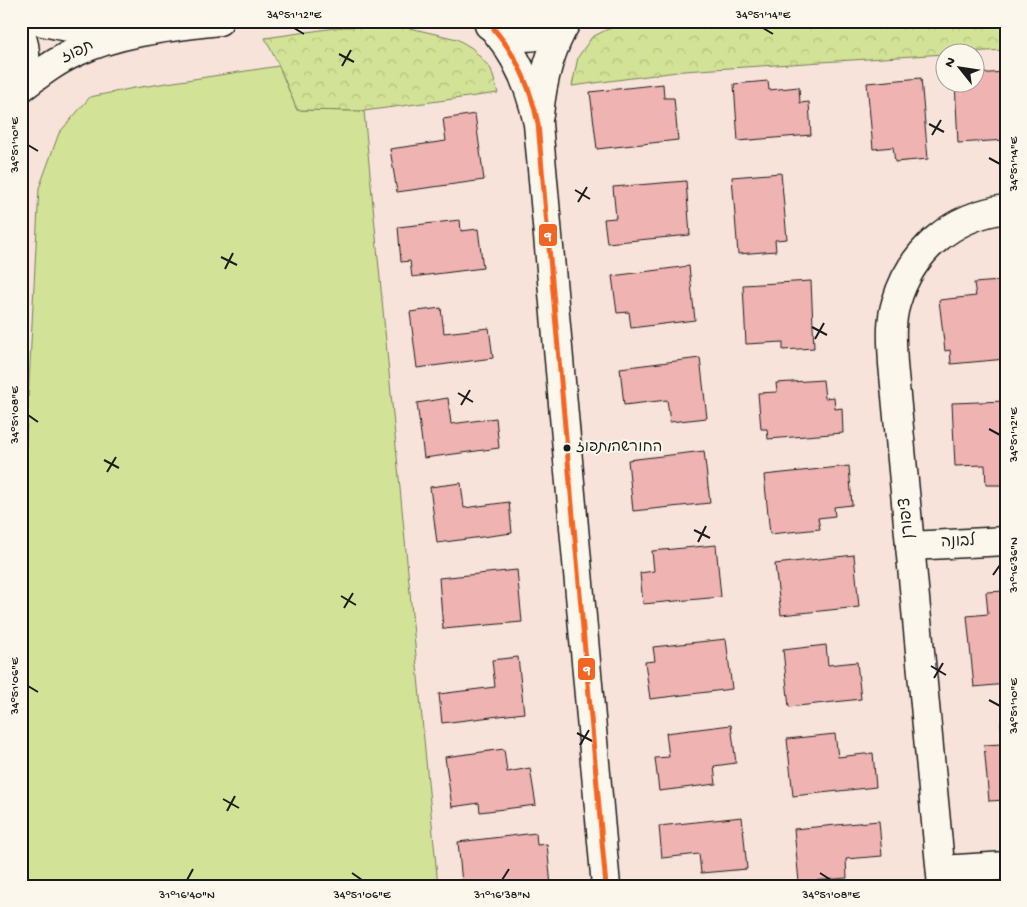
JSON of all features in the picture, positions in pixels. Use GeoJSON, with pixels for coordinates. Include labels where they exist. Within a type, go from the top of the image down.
{"type":"FeatureCollection","features":[{"type":"Feature","properties":{"kind":"street","name":"תפוז"},"geometry":{"type":"LineString","coordinates":[[38,21],[91,30],[142,31]]}},
{"type":"Feature","properties":{"kind":"street","name":"תפוז"},"geometry":{"type":"LineString","coordinates":[[21,88],[44,70],[76,52],[109,39],[142,31],[219,21]]}},
{"type":"Feature","properties":{"kind":"street"},"geometry":{"type":"LineString","coordinates":[[486,23],[506,34],[528,37],[550,31],[566,21]]}},
{"type":"Feature","properties":{"kind":"street"},"geometry":{"type":"LineString","coordinates":[[538,124],[543,86],[549,61],[566,21]]}},
{"type":"Feature","properties":{"kind":"street"},"geometry":{"type":"LineString","coordinates":[[486,23],[504,41],[518,63],[532,99],[538,124],[606,886]]}},
{"type":"Feature","properties":{"kind":"street"},"geometry":{"type":"LineString","coordinates":[[21,35],[26,54],[21,81]]}},
{"type":"Feature","properties":{"kind":"street","name":"ציפורן"},"geometry":{"type":"LineString","coordinates":[[942,878],[893,364],[892,332],[896,304],[906,278],[920,254],[940,236],[964,220],[992,211],[1006,209]]}},
{"type":"Feature","properties":{"kind":"street","name":"לבונה"},"geometry":{"type":"LineString","coordinates":[[910,546],[1006,541]]}},
{"type":"Feature","properties":{"kind":"street"},"geometry":{"type":"LineString","coordinates":[[942,878],[1006,866]]}},
{"type":"Feature","properties":{"kind":"green space"},"geometry":{"type":"Polygon","coordinates":[[[633,21],[1006,21],[1006,50],[984,51],[984,42],[934,42],[934,55],[684,71],[572,86],[578,57],[592,37],[616,25],[633,21]]]}},
{"type":"Feature","properties":{"kind":"green space"},"geometry":{"type":"Polygon","coordinates":[[[401,26],[457,39],[472,48],[491,69],[498,93],[364,111],[297,110],[265,38],[342,27],[401,26]]]}},
{"type":"Feature","properties":{"kind":"green space"},"geometry":{"type":"Polygon","coordinates":[[[279,66],[297,110],[364,111],[438,886],[29,886],[21,815],[21,538],[39,188],[59,133],[90,97],[134,88],[279,66]]]}},
{"type":"Feature","properties":{"kind":"building"},"geometry":{"type":"Polygon","coordinates":[[[1006,72],[1006,140],[958,143],[955,92],[984,92],[984,73],[1006,72]]]}},
{"type":"Feature","properties":{"kind":"building"},"geometry":{"type":"Polygon","coordinates":[[[921,78],[928,159],[895,162],[893,147],[873,149],[867,83],[921,78]]]}},
{"type":"Feature","properties":{"kind":"building"},"geometry":{"type":"Polygon","coordinates":[[[768,81],[769,90],[799,87],[800,103],[809,102],[811,135],[738,141],[734,84],[768,81]]]}},
{"type":"Feature","properties":{"kind":"building"},"geometry":{"type":"Polygon","coordinates":[[[663,84],[664,98],[674,98],[678,140],[597,149],[590,92],[663,84]]]}},
{"type":"Feature","properties":{"kind":"building"},"geometry":{"type":"Polygon","coordinates":[[[475,114],[484,180],[397,192],[390,149],[446,141],[443,119],[475,114]]]}},
{"type":"Feature","properties":{"kind":"building"},"geometry":{"type":"Polygon","coordinates":[[[781,173],[787,239],[775,240],[776,251],[738,254],[732,177],[781,173]]]}},
{"type":"Feature","properties":{"kind":"building"},"geometry":{"type":"Polygon","coordinates":[[[686,181],[690,235],[607,243],[604,219],[616,218],[613,187],[686,181]]]}},
{"type":"Feature","properties":{"kind":"building"},"geometry":{"type":"Polygon","coordinates":[[[460,220],[461,231],[478,229],[483,268],[412,277],[410,261],[401,262],[398,227],[460,220]]]}},
{"type":"Feature","properties":{"kind":"building"},"geometry":{"type":"Polygon","coordinates":[[[689,266],[695,320],[631,328],[629,312],[617,313],[612,276],[689,266]]]}},
{"type":"Feature","properties":{"kind":"building"},"geometry":{"type":"Polygon","coordinates":[[[811,281],[814,348],[783,350],[783,342],[746,344],[743,285],[811,281]]]}},
{"type":"Feature","properties":{"kind":"building"},"geometry":{"type":"Polygon","coordinates":[[[1000,281],[1006,338],[1006,359],[951,364],[950,350],[945,351],[939,300],[976,296],[974,283],[1000,281]]]}},
{"type":"Feature","properties":{"kind":"building"},"geometry":{"type":"Polygon","coordinates":[[[441,308],[444,333],[489,328],[493,358],[417,368],[410,312],[441,308]]]}},
{"type":"Feature","properties":{"kind":"building"},"geometry":{"type":"Polygon","coordinates":[[[700,358],[707,418],[670,422],[667,400],[624,405],[620,368],[700,358]]]}},
{"type":"Feature","properties":{"kind":"building"},"geometry":{"type":"Polygon","coordinates":[[[823,380],[825,398],[834,397],[835,409],[842,408],[843,433],[768,439],[767,429],[761,429],[758,393],[777,392],[776,383],[823,380]]]}},
{"type":"Feature","properties":{"kind":"building"},"geometry":{"type":"Polygon","coordinates":[[[448,398],[451,424],[496,418],[499,448],[424,458],[417,403],[448,398]]]}},
{"type":"Feature","properties":{"kind":"building"},"geometry":{"type":"Polygon","coordinates":[[[1006,401],[1006,485],[986,485],[985,465],[955,466],[952,403],[1006,401]]]}},
{"type":"Feature","properties":{"kind":"building"},"geometry":{"type":"Polygon","coordinates":[[[704,451],[710,503],[633,511],[628,460],[704,451]]]}},
{"type":"Feature","properties":{"kind":"building"},"geometry":{"type":"Polygon","coordinates":[[[849,466],[852,505],[834,507],[835,516],[818,518],[820,529],[770,534],[764,475],[849,466]]]}},
{"type":"Feature","properties":{"kind":"building"},"geometry":{"type":"Polygon","coordinates":[[[461,483],[464,508],[509,502],[512,533],[437,543],[430,487],[461,483]]]}},
{"type":"Feature","properties":{"kind":"building"},"geometry":{"type":"Polygon","coordinates":[[[716,545],[721,597],[643,604],[640,573],[654,571],[652,551],[716,545]]]}},
{"type":"Feature","properties":{"kind":"building"},"geometry":{"type":"Polygon","coordinates":[[[854,555],[859,607],[781,615],[775,564],[854,555]]]}},
{"type":"Feature","properties":{"kind":"building"},"geometry":{"type":"Polygon","coordinates":[[[517,570],[522,622],[443,629],[439,578],[517,570]]]}},
{"type":"Feature","properties":{"kind":"building"},"geometry":{"type":"Polygon","coordinates":[[[1006,591],[1006,684],[974,687],[967,616],[988,614],[986,592],[1006,591]]]}},
{"type":"Feature","properties":{"kind":"building"},"geometry":{"type":"Polygon","coordinates":[[[726,639],[732,689],[650,699],[645,662],[655,661],[653,647],[726,639]]]}},
{"type":"Feature","properties":{"kind":"building"},"geometry":{"type":"Polygon","coordinates":[[[826,645],[828,665],[857,662],[861,699],[789,707],[783,650],[826,645]]]}},
{"type":"Feature","properties":{"kind":"building"},"geometry":{"type":"Polygon","coordinates":[[[518,657],[524,713],[442,723],[439,694],[495,687],[492,660],[518,657]]]}},
{"type":"Feature","properties":{"kind":"building"},"geometry":{"type":"Polygon","coordinates":[[[1001,722],[1006,722],[1006,800],[989,801],[984,745],[1002,744],[1001,722]]]}},
{"type":"Feature","properties":{"kind":"building"},"geometry":{"type":"Polygon","coordinates":[[[731,725],[736,763],[714,766],[716,784],[659,791],[655,758],[669,757],[666,733],[731,725]]]}},
{"type":"Feature","properties":{"kind":"building"},"geometry":{"type":"Polygon","coordinates":[[[835,734],[838,757],[873,753],[876,787],[793,796],[787,739],[835,734]]]}},
{"type":"Feature","properties":{"kind":"building"},"geometry":{"type":"Polygon","coordinates":[[[504,749],[507,772],[530,768],[536,805],[480,812],[479,803],[452,807],[445,757],[504,749]]]}},
{"type":"Feature","properties":{"kind":"building"},"geometry":{"type":"Polygon","coordinates":[[[742,817],[747,869],[701,873],[699,854],[662,858],[659,826],[742,817]]]}},
{"type":"Feature","properties":{"kind":"building"},"geometry":{"type":"Polygon","coordinates":[[[879,821],[882,856],[846,859],[847,878],[799,882],[794,829],[879,821]]]}},
{"type":"Feature","properties":{"kind":"building"},"geometry":{"type":"Polygon","coordinates":[[[536,833],[537,845],[547,844],[551,886],[468,886],[468,883],[462,883],[458,842],[536,833]]]}},
{"type":"Feature","properties":{"kind":"transit line","name":"9"},"geometry":{"type":"LineString","coordinates":[[494,29],[517,62],[532,98],[538,124],[606,886]]}},
{"type":"Feature","properties":{"kind":"place","name":"החורשה/תפוז"},"geometry":{"type":"Point","coordinates":[567,448]}}]}
